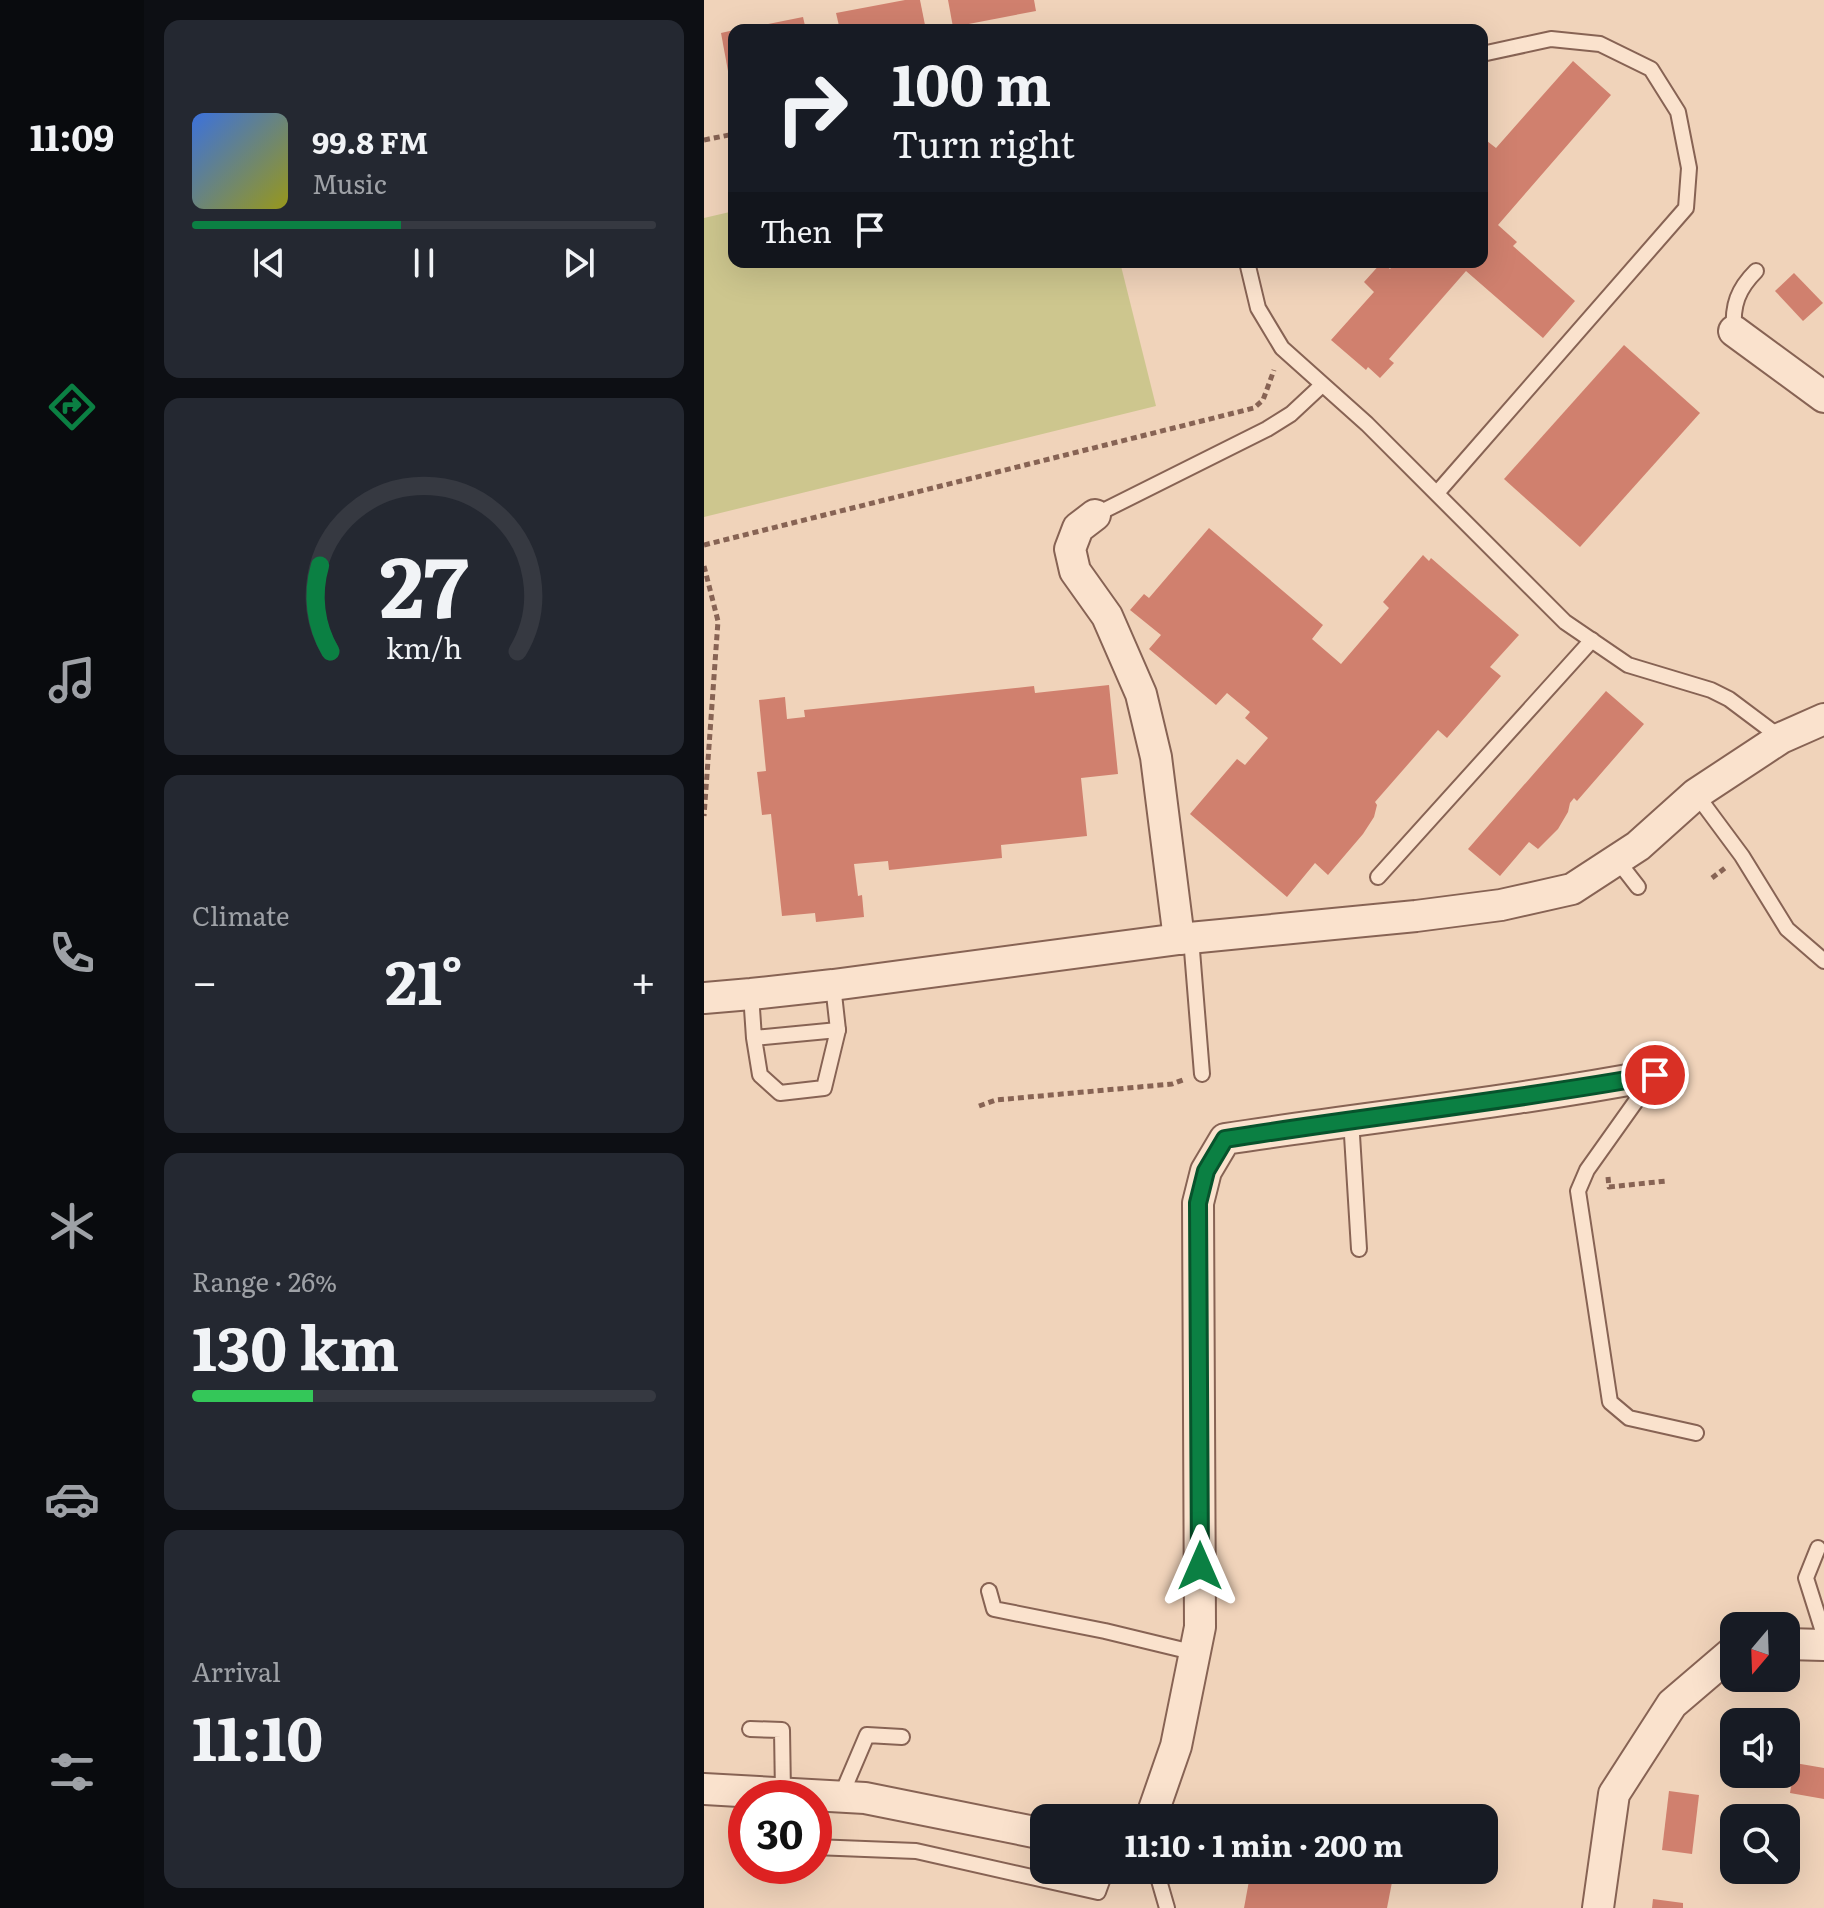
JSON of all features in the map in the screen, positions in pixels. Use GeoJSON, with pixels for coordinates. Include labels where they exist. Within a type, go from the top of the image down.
{"type":"FeatureCollection","features":[{"type":"Feature","properties":{"kind":"street"},"geometry":{"type":"LineString","coordinates":[[1734,331],[1824,397]]}},
{"type":"Feature","properties":{"kind":"street"},"geometry":{"type":"LineString","coordinates":[[1095,515],[1078,528],[1070,549],[1075,571],[1107,616],[1141,694],[1156,757],[1185,939]]}},
{"type":"Feature","properties":{"kind":"street"},"geometry":{"type":"LineString","coordinates":[[704,998],[833,985],[1185,939],[1401,918],[1501,905],[1572,889],[1638,846],[1696,794],[1781,738],[1824,719]]}},
{"type":"Feature","properties":{"kind":"street"},"geometry":{"type":"LineString","coordinates":[[1156,1804],[1176,1746],[1200,1627],[1198,1203],[1206,1171],[1225,1139],[1351,1119],[1416,1113],[1655,1075]]}},
{"type":"Feature","properties":{"kind":"street"},"geometry":{"type":"LineString","coordinates":[[1800,1644],[1824,1645]]}},
{"type":"Feature","properties":{"kind":"street"},"geometry":{"type":"LineString","coordinates":[[1598,1908],[1614,1794],[1672,1704],[1720,1663]]}},
{"type":"Feature","properties":{"kind":"street"},"geometry":{"type":"LineString","coordinates":[[704,1789],[728,1790]]}},
{"type":"Feature","properties":{"kind":"street"},"geometry":{"type":"LineString","coordinates":[[832,1796],[865,1798],[1030,1831]]}},
{"type":"Feature","properties":{"kind":"lane"},"geometry":{"type":"LineString","coordinates":[[1437,493],[1686,208],[1689,168],[1678,112],[1651,69],[1600,44],[1551,39],[1488,53]]}},
{"type":"Feature","properties":{"kind":"lane"},"geometry":{"type":"LineString","coordinates":[[1248,268],[1258,308],[1282,348],[1367,424],[1565,622],[1628,665],[1711,690],[1729,699],[1781,738]]}},
{"type":"Feature","properties":{"kind":"lane"},"geometry":{"type":"LineString","coordinates":[[1734,331],[1732,312],[1743,284],[1756,271]]}},
{"type":"Feature","properties":{"kind":"lane"},"geometry":{"type":"LineString","coordinates":[[1095,515],[1267,429],[1291,414],[1321,386]]}},
{"type":"Feature","properties":{"kind":"lane"},"geometry":{"type":"LineString","coordinates":[[1378,877],[1592,640]]}},
{"type":"Feature","properties":{"kind":"lane"},"geometry":{"type":"LineString","coordinates":[[1696,794],[1742,856],[1787,929],[1824,961]]}},
{"type":"Feature","properties":{"kind":"lane"},"geometry":{"type":"LineString","coordinates":[[1617,860],[1638,887]]}},
{"type":"Feature","properties":{"kind":"lane"},"geometry":{"type":"LineString","coordinates":[[1185,939],[1202,1074]]}},
{"type":"Feature","properties":{"kind":"lane"},"geometry":{"type":"LineString","coordinates":[[751,994],[760,1075],[780,1093],[809,1090],[824,1088],[838,1030],[833,985]]}},
{"type":"Feature","properties":{"kind":"lane"},"geometry":{"type":"LineString","coordinates":[[754,1038],[838,1030]]}},
{"type":"Feature","properties":{"kind":"lane"},"geometry":{"type":"LineString","coordinates":[[1655,1075],[1587,1170],[1578,1191],[1610,1402],[1629,1418],[1696,1433]]}},
{"type":"Feature","properties":{"kind":"lane"},"geometry":{"type":"LineString","coordinates":[[1351,1119],[1359,1249]]}},
{"type":"Feature","properties":{"kind":"lane"},"geometry":{"type":"LineString","coordinates":[[1818,1548],[1806,1578],[1824,1635]]}},
{"type":"Feature","properties":{"kind":"lane"},"geometry":{"type":"LineString","coordinates":[[989,1591],[994,1609],[1196,1653]]}},
{"type":"Feature","properties":{"kind":"lane"},"geometry":{"type":"LineString","coordinates":[[750,1729],[782,1730],[783,1780]]}},
{"type":"Feature","properties":{"kind":"lane"},"geometry":{"type":"LineString","coordinates":[[841,1796],[867,1735],[902,1737]]}},
{"type":"Feature","properties":{"kind":"lane"},"geometry":{"type":"LineString","coordinates":[[832,1848],[916,1851],[1030,1877]]}},
{"type":"Feature","properties":{"kind":"lane"},"geometry":{"type":"LineString","coordinates":[[1062,1884],[1098,1892],[1101,1884]]}},
{"type":"Feature","properties":{"kind":"lane"},"geometry":{"type":"LineString","coordinates":[[1160,1884],[1167,1908]]}},
{"type":"Feature","properties":{"kind":"path"},"geometry":{"type":"LineString","coordinates":[[704,140],[728,135]]}},
{"type":"Feature","properties":{"kind":"path"},"geometry":{"type":"LineString","coordinates":[[704,545],[1254,408],[1263,400],[1282,348]]}},
{"type":"Feature","properties":{"kind":"path"},"geometry":{"type":"LineString","coordinates":[[704,566],[718,621],[704,816]]}},
{"type":"Feature","properties":{"kind":"path"},"geometry":{"type":"LineString","coordinates":[[979,1106],[996,1100],[1172,1084],[1202,1074]]}},
{"type":"Feature","properties":{"kind":"shaded area"},"geometry":{"type":"Polygon","coordinates":[[[728,212],[728,268],[1122,268],[1156,406],[704,517],[704,218],[728,212]]]}},
{"type":"Feature","properties":{"kind":"building"},"geometry":{"type":"Polygon","coordinates":[[[920,0],[925,24],[839,24],[836,13],[920,0]]]}},
{"type":"Feature","properties":{"kind":"building"},"geometry":{"type":"Polygon","coordinates":[[[948,0],[1034,0],[1036,11],[969,24],[952,24],[948,0]]]}},
{"type":"Feature","properties":{"kind":"building"},"geometry":{"type":"Polygon","coordinates":[[[803,17],[805,24],[769,24],[803,17]]]}},
{"type":"Feature","properties":{"kind":"building"},"geometry":{"type":"Polygon","coordinates":[[[728,31],[728,71],[721,33],[728,31]]]}},
{"type":"Feature","properties":{"kind":"building"},"geometry":{"type":"Polygon","coordinates":[[[1573,61],[1611,95],[1498,225],[1517,242],[1513,246],[1575,301],[1543,338],[1466,271],[1389,359],[1394,363],[1380,378],[1331,340],[1374,292],[1364,282],[1377,268],[1488,268],[1488,142],[1496,148],[1573,61]]]}},
{"type":"Feature","properties":{"kind":"building"},"geometry":{"type":"Polygon","coordinates":[[[1794,273],[1823,303],[1803,321],[1775,291],[1794,273]]]}},
{"type":"Feature","properties":{"kind":"building"},"geometry":{"type":"Polygon","coordinates":[[[1624,345],[1700,413],[1580,547],[1504,479],[1624,345]]]}},
{"type":"Feature","properties":{"kind":"building"},"geometry":{"type":"Polygon","coordinates":[[[1209,528],[1323,625],[1312,639],[1341,664],[1389,608],[1383,602],[1423,555],[1429,561],[1431,558],[1519,635],[1490,667],[1501,676],[1447,738],[1438,730],[1375,802],[1374,817],[1328,875],[1315,863],[1287,897],[1190,814],[1237,759],[1245,765],[1268,738],[1245,718],[1250,712],[1227,693],[1216,705],[1149,649],[1161,635],[1130,610],[1144,594],[1149,598],[1209,528]]]}},
{"type":"Feature","properties":{"kind":"building"},"geometry":{"type":"Polygon","coordinates":[[[1109,685],[1118,774],[1081,778],[1087,836],[1001,845],[1002,858],[889,870],[888,861],[854,864],[864,917],[816,922],[815,913],[782,916],[771,814],[762,815],[757,772],[766,771],[759,700],[785,697],[787,719],[805,717],[804,710],[1034,686],[1035,693],[1109,685]]]}},
{"type":"Feature","properties":{"kind":"building"},"geometry":{"type":"Polygon","coordinates":[[[1606,691],[1644,724],[1577,801],[1574,798],[1558,829],[1538,849],[1529,842],[1500,876],[1468,849],[1606,691]]]}},
{"type":"Feature","properties":{"kind":"building"},"geometry":{"type":"Polygon","coordinates":[[[1800,1764],[1824,1768],[1824,1799],[1790,1793],[1791,1788],[1800,1788],[1800,1764]]]}},
{"type":"Feature","properties":{"kind":"building"},"geometry":{"type":"Polygon","coordinates":[[[1669,1791],[1699,1795],[1692,1854],[1662,1850],[1669,1791]]]}},
{"type":"Feature","properties":{"kind":"building"},"geometry":{"type":"Polygon","coordinates":[[[1248,1884],[1392,1884],[1387,1908],[1244,1908],[1248,1884]]]}},
{"type":"Feature","properties":{"kind":"building"},"geometry":{"type":"Polygon","coordinates":[[[1653,1899],[1683,1903],[1683,1908],[1652,1908],[1653,1899]]]}},
{"type":"Feature","properties":{"kind":"route"},"geometry":{"type":"LineString","coordinates":[[1200,1566],[1198,1203],[1206,1171],[1225,1139],[1351,1119],[1416,1113],[1655,1075]]}}]}
